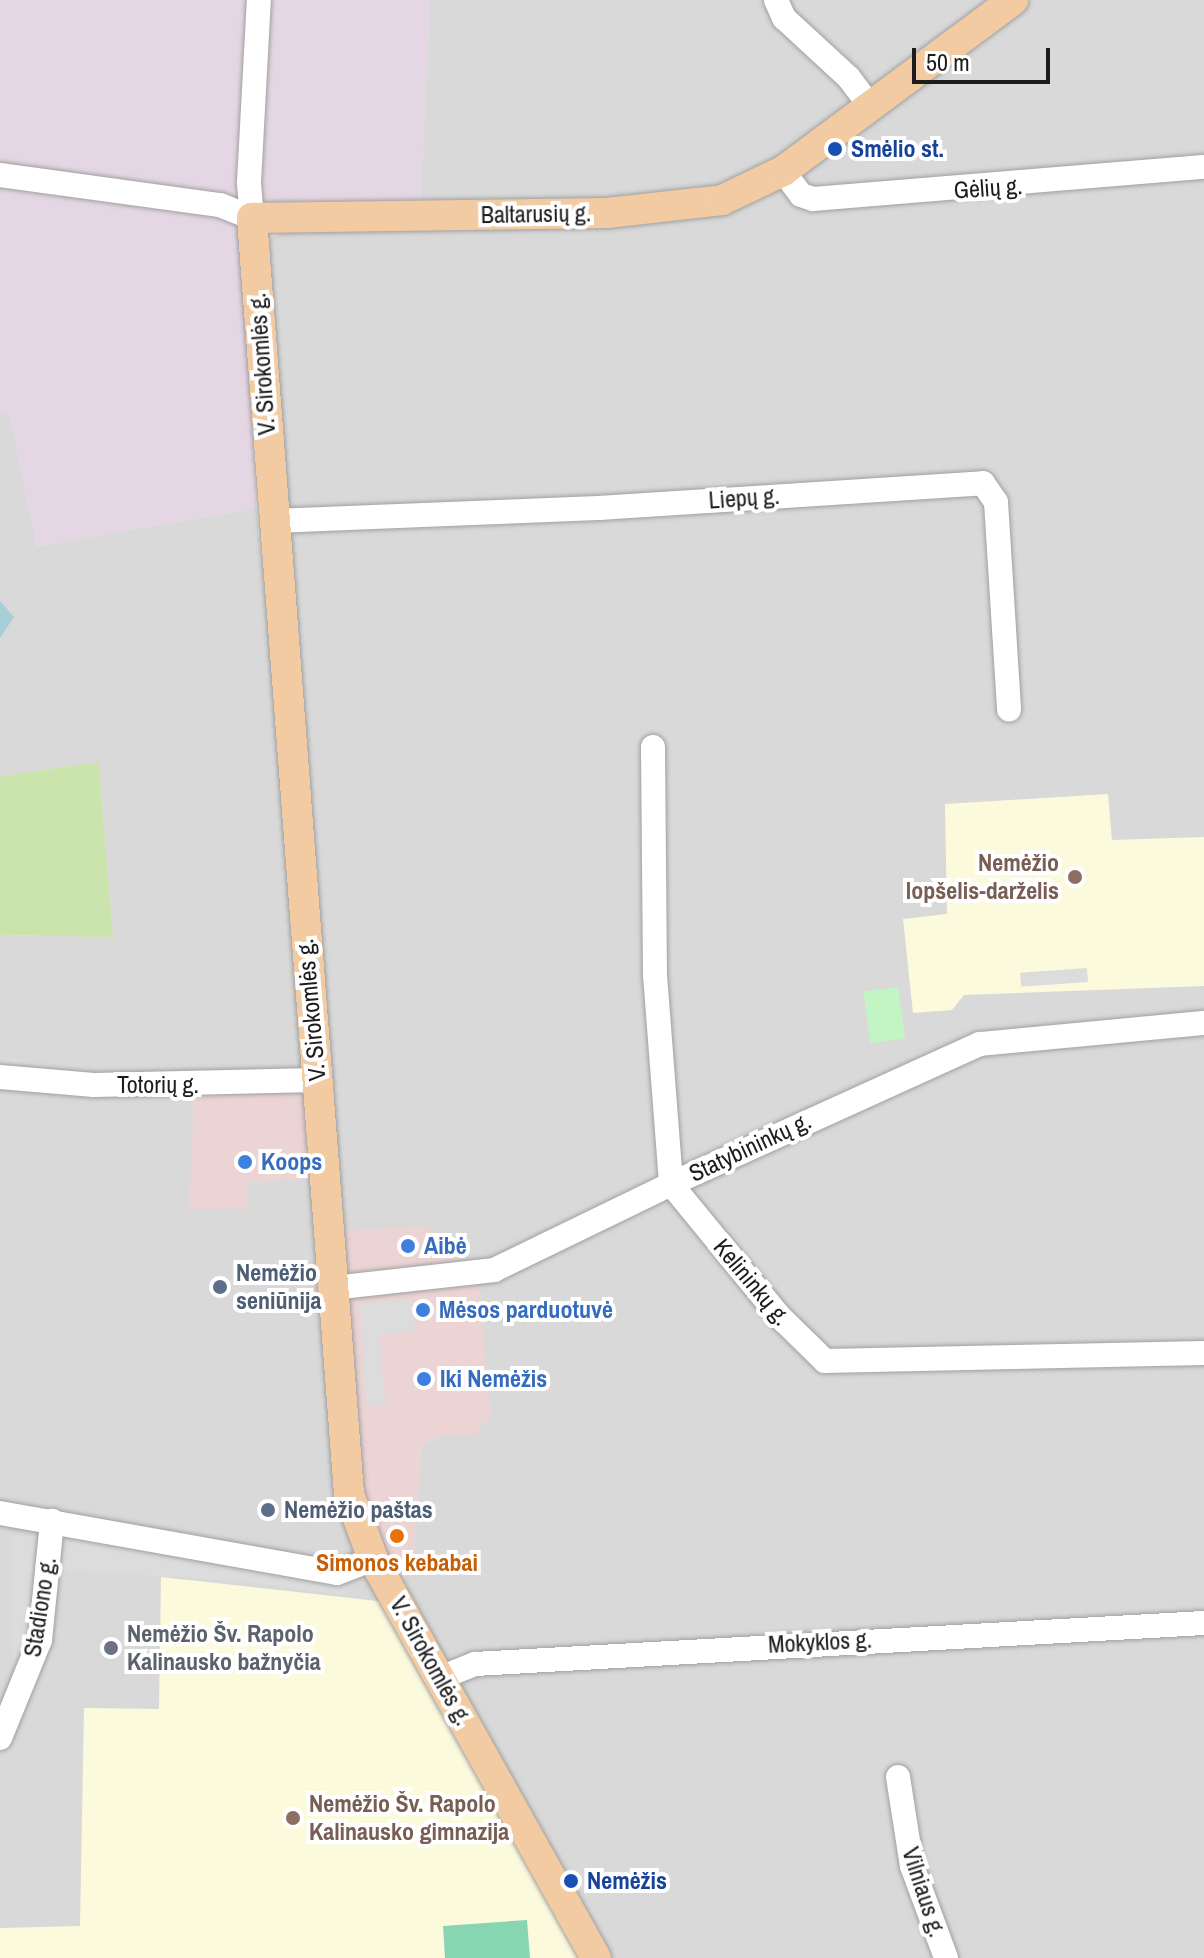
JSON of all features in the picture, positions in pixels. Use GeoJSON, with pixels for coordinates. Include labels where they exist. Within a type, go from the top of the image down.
{"type":"FeatureCollection","features":[{"type":"Feature","properties":{"kind":"main road","name":"Baltarusių g."},"geometry":{"type":"LineString","coordinates":[[252,218],[655,210],[722,200],[783,171],[1013,0]]}},
{"type":"Feature","properties":{"kind":"main road","name":"V. Sirokomlės g."},"geometry":{"type":"LineString","coordinates":[[252,218],[349,1494],[373,1559],[596,1958]]}},
{"type":"Feature","properties":{"kind":"street","name":"V. Sirokomlės g."},"geometry":{"type":"LineString","coordinates":[[252,218],[259,0]]}},
{"type":"Feature","properties":{"kind":"street"},"geometry":{"type":"LineString","coordinates":[[776,0],[784,18],[849,78],[870,106]]}},
{"type":"Feature","properties":{"kind":"street","name":"Gėlių g."},"geometry":{"type":"LineString","coordinates":[[783,171],[801,195],[813,199],[1204,167]]}},
{"type":"Feature","properties":{"kind":"street","name":"Baltarusių g."},"geometry":{"type":"LineString","coordinates":[[0,175],[220,205],[252,218]]}},
{"type":"Feature","properties":{"kind":"street","name":"Liepų g."},"geometry":{"type":"LineString","coordinates":[[273,521],[599,508],[983,483],[996,502],[1009,710]]}},
{"type":"Feature","properties":{"kind":"street","name":"Statybininkų g."},"geometry":{"type":"LineString","coordinates":[[653,747],[655,975],[671,1184],[980,1044],[1204,1023]]}},
{"type":"Feature","properties":{"kind":"street","name":"Totorių g."},"geometry":{"type":"LineString","coordinates":[[0,1077],[94,1085],[317,1080]]}},
{"type":"Feature","properties":{"kind":"street"},"geometry":{"type":"LineString","coordinates":[[332,1288],[494,1270],[671,1184]]}},
{"type":"Feature","properties":{"kind":"street","name":"Kelininkų g."},"geometry":{"type":"LineString","coordinates":[[671,1184],[779,1316],[825,1361],[1204,1353]]}},
{"type":"Feature","properties":{"kind":"street"},"geometry":{"type":"LineString","coordinates":[[0,1513],[337,1573],[373,1559]]}},
{"type":"Feature","properties":{"kind":"street","name":"Stadiono g."},"geometry":{"type":"LineString","coordinates":[[0,1738],[40,1640],[52,1521]]}},
{"type":"Feature","properties":{"kind":"street","name":"Mokyklos g."},"geometry":{"type":"LineString","coordinates":[[440,1678],[475,1664],[1204,1623]]}},
{"type":"Feature","properties":{"kind":"street","name":"Vilniaus g."},"geometry":{"type":"LineString","coordinates":[[898,1777],[912,1866],[946,1958]]}},
{"type":"Feature","properties":{"kind":"shaded area"},"geometry":{"type":"Polygon","coordinates":[[[0,0],[430,0],[420,209],[242,209],[256,508],[36,546],[9,412],[0,413],[0,0]]]}},
{"type":"Feature","properties":{"kind":"shaded area"},"geometry":{"type":"Polygon","coordinates":[[[430,0],[1003,0],[780,163],[709,195],[420,209],[430,0]]]}},
{"type":"Feature","properties":{"kind":"shaded area"},"geometry":{"type":"Polygon","coordinates":[[[1032,0],[1204,0],[1204,1958],[607,1958],[397,1584],[413,1569],[421,1446],[438,1436],[474,1435],[476,1260],[454,1262],[432,1250],[340,1231],[265,241],[290,228],[588,224],[810,165],[1032,0]]]}},
{"type":"Feature","properties":{"kind":"shaded area"},"geometry":{"type":"Polygon","coordinates":[[[9,411],[37,546],[256,508],[285,789],[307,1091],[194,1096],[247,1207],[248,1182],[314,1178],[341,1497],[582,1958],[0,1958],[0,935],[113,937],[99,762],[0,776],[0,413],[9,411]]]}},
{"type":"Feature","properties":{"kind":"shaded area","name":"Nemėžio lopšelis-darželis"},"geometry":{"type":"Polygon","coordinates":[[[1108,794],[1112,840],[1204,837],[1204,986],[964,995],[952,1010],[913,1013],[903,919],[947,914],[945,804],[1108,794]]]}},
{"type":"Feature","properties":{"kind":"shaded area"},"geometry":{"type":"Polygon","coordinates":[[[1087,968],[1088,982],[1021,987],[1020,973],[1087,968]]]}},
{"type":"Feature","properties":{"kind":"shaded area"},"geometry":{"type":"Polygon","coordinates":[[[2,1057],[73,1070],[71,1081],[0,1069],[2,1057]]]}},
{"type":"Feature","properties":{"kind":"shaded area"},"geometry":{"type":"Polygon","coordinates":[[[307,1091],[314,1178],[248,1182],[247,1208],[189,1210],[194,1096],[307,1091]]]}},
{"type":"Feature","properties":{"kind":"shaded area"},"geometry":{"type":"Polygon","coordinates":[[[429,1226],[433,1250],[453,1250],[454,1262],[476,1260],[491,1416],[474,1436],[438,1436],[421,1446],[413,1569],[397,1584],[364,1514],[340,1231],[429,1226]]]}},
{"type":"Feature","properties":{"kind":"shaded area"},"geometry":{"type":"Polygon","coordinates":[[[412,1299],[415,1332],[380,1335],[385,1405],[366,1406],[360,1303],[412,1299]]]}},
{"type":"Feature","properties":{"kind":"shaded area"},"geometry":{"type":"Polygon","coordinates":[[[58,1529],[346,1583],[346,1595],[251,1582],[56,1569],[58,1529]]]}},
{"type":"Feature","properties":{"kind":"shaded area"},"geometry":{"type":"Polygon","coordinates":[[[12,1536],[36,1536],[36,1662],[12,1662],[12,1536]]]}},
{"type":"Feature","properties":{"kind":"shaded area","name":"Nemėžio Šv. Rapolo Kalinausko gimnazija"},"geometry":{"type":"Polygon","coordinates":[[[161,1577],[386,1602],[582,1958],[0,1958],[0,1928],[80,1926],[84,1708],[159,1709],[161,1577]]]}},
{"type":"Feature","properties":{"kind":"green space"},"geometry":{"type":"Polygon","coordinates":[[[99,762],[113,937],[0,935],[0,776],[99,762]]]}},
{"type":"Feature","properties":{"kind":"green space"},"geometry":{"type":"Polygon","coordinates":[[[898,987],[905,1038],[871,1043],[863,992],[898,987]]]}},
{"type":"Feature","properties":{"kind":"green space"},"geometry":{"type":"Polygon","coordinates":[[[527,1920],[530,1958],[445,1958],[443,1926],[527,1920]]]}},
{"type":"Feature","properties":{"kind":"water"},"geometry":{"type":"Polygon","coordinates":[[[0,601],[14,617],[0,638],[0,601]]]}},
{"type":"Feature","properties":{"kind":"place","name":"Smėlio st."},"geometry":{"type":"Point","coordinates":[835,149]}},
{"type":"Feature","properties":{"kind":"place","name":"Nemėžio lopšelis-darželis"},"geometry":{"type":"Point","coordinates":[1075,877]}},
{"type":"Feature","properties":{"kind":"place","name":"Koops"},"geometry":{"type":"Point","coordinates":[245,1162]}},
{"type":"Feature","properties":{"kind":"place","name":"Aibė"},"geometry":{"type":"Point","coordinates":[408,1246]}},
{"type":"Feature","properties":{"kind":"place","name":"Nemėžio seniūnija"},"geometry":{"type":"Point","coordinates":[220,1287]}},
{"type":"Feature","properties":{"kind":"place","name":"Mėsos parduotuvė"},"geometry":{"type":"Point","coordinates":[423,1310]}},
{"type":"Feature","properties":{"kind":"place","name":"Iki Nemėžis"},"geometry":{"type":"Point","coordinates":[424,1379]}},
{"type":"Feature","properties":{"kind":"place","name":"Nemėžio paštas"},"geometry":{"type":"Point","coordinates":[268,1510]}},
{"type":"Feature","properties":{"kind":"place","name":"Simonos kebabai"},"geometry":{"type":"Point","coordinates":[397,1536]}},
{"type":"Feature","properties":{"kind":"place","name":"Nemėžio Šv. Rapolo Kalinausko bažnyčia"},"geometry":{"type":"Point","coordinates":[111,1648]}},
{"type":"Feature","properties":{"kind":"place","name":"Nemėžio Šv. Rapolo Kalinausko gimnazija"},"geometry":{"type":"Point","coordinates":[293,1818]}},
{"type":"Feature","properties":{"kind":"place","name":"Nemėžis"},"geometry":{"type":"Point","coordinates":[571,1881]}}]}
